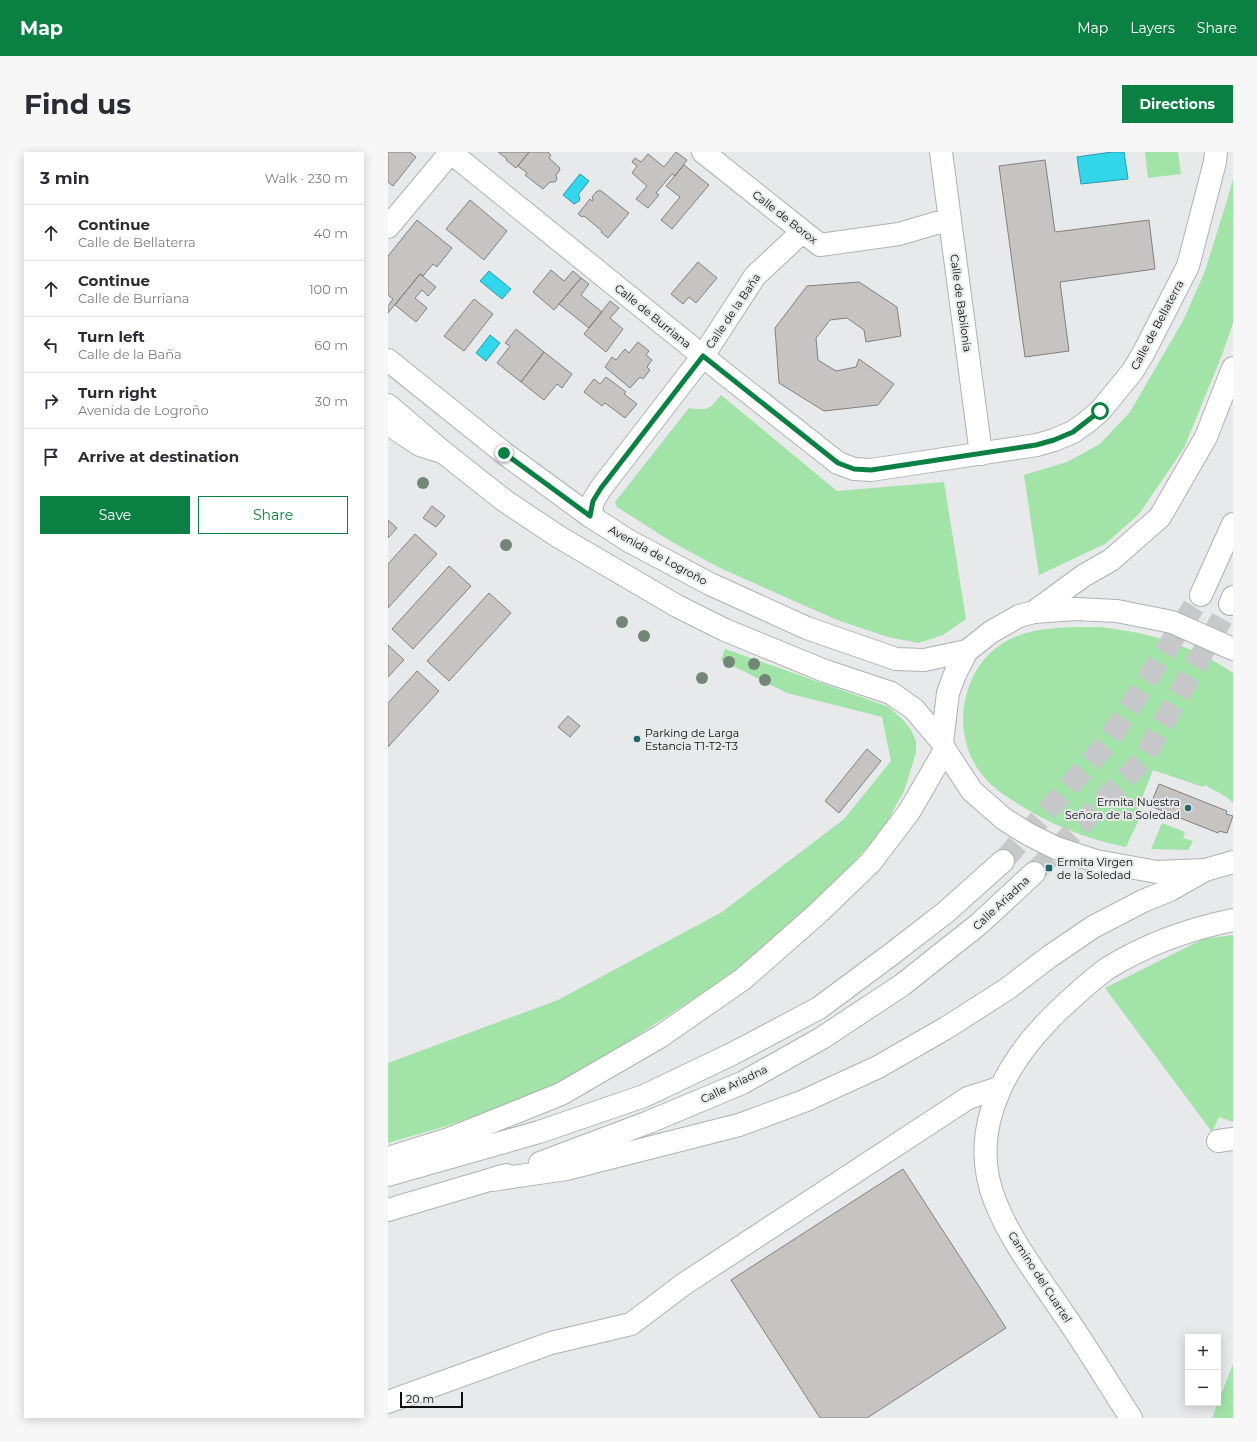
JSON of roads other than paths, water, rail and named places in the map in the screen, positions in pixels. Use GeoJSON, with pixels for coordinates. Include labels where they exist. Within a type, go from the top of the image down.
{"type":"FeatureCollection","features":[{"type":"Feature","properties":{"kind":"main road","name":"Calle de Burriana"},"geometry":{"type":"LineString","coordinates":[[450,152],[838,463],[854,469],[871,470],[981,454]]}},
{"type":"Feature","properties":{"kind":"main road"},"geometry":{"type":"LineString","coordinates":[[388,227],[450,152]]}},
{"type":"Feature","properties":{"kind":"main road","name":"Calle de Borox"},"geometry":{"type":"LineString","coordinates":[[703,152],[820,245],[899,234],[950,220]]}},
{"type":"Feature","properties":{"kind":"main road","name":"Calle de Babilonia"},"geometry":{"type":"LineString","coordinates":[[941,152],[981,454]]}},
{"type":"Feature","properties":{"kind":"main road","name":"Calle de Bellaterra"},"geometry":{"type":"LineString","coordinates":[[981,454],[1036,445],[1073,432],[1100,411],[1117,392],[1143,354],[1188,266],[1216,152]]}},
{"type":"Feature","properties":{"kind":"main road","name":"Calle de la Baña"},"geometry":{"type":"LineString","coordinates":[[590,516],[593,501],[601,488],[703,356],[755,276],[802,232]]}},
{"type":"Feature","properties":{"kind":"main road","name":"Avenida de Logroño"},"geometry":{"type":"LineString","coordinates":[[388,360],[498,449],[590,516],[629,541],[710,584],[815,631],[896,659],[924,660],[967,651]]}},
{"type":"Feature","properties":{"kind":"main road"},"geometry":{"type":"LineString","coordinates":[[1034,612],[1083,576],[1111,560],[1160,517],[1206,437],[1233,368]]}},
{"type":"Feature","properties":{"kind":"main road"},"geometry":{"type":"LineString","coordinates":[[388,405],[443,452],[505,501],[559,537],[677,606],[725,630],[771,650],[826,671],[891,693],[914,709],[943,746],[972,791],[1004,819],[1028,834],[1056,848],[1096,861],[1158,872],[1205,870],[1233,862]]}},
{"type":"Feature","properties":{"kind":"main road"},"geometry":{"type":"LineString","coordinates":[[388,424],[420,446],[443,452]]}},
{"type":"Feature","properties":{"kind":"main road"},"geometry":{"type":"LineString","coordinates":[[1201,595],[1233,524]]}},
{"type":"Feature","properties":{"kind":"main road"},"geometry":{"type":"LineString","coordinates":[[388,1158],[449,1139],[561,1094],[661,1036],[743,979],[817,914],[871,862],[909,812],[943,746],[948,692],[955,674],[967,651],[991,632],[1019,616],[1034,612],[1076,609],[1117,611],[1172,622],[1233,649]]}},
{"type":"Feature","properties":{"kind":"main road"},"geometry":{"type":"LineString","coordinates":[[388,1175],[539,1132],[644,1096],[732,1054],[819,1008],[935,921],[1003,862]]}},
{"type":"Feature","properties":{"kind":"main road"},"geometry":{"type":"LineString","coordinates":[[492,1180],[566,1169],[731,1127],[804,1101],[878,1067],[946,1028],[1007,989],[1049,957],[1093,927],[1143,901],[1170,890],[1205,870]]}},
{"type":"Feature","properties":{"kind":"main road","name":"Calle Ariadna"},"geometry":{"type":"LineString","coordinates":[[388,1210],[492,1180],[649,1122],[735,1086],[815,1042],[902,986],[979,924],[1034,873]]}},
{"type":"Feature","properties":{"kind":"main road","name":"Camino del Cuartel"},"geometry":{"type":"LineString","coordinates":[[1131,1418],[1081,1339],[1021,1252],[994,1200],[988,1178],[985,1141],[990,1114],[999,1088],[1008,1073],[1044,1024],[1107,969],[1154,943],[1201,927],[1233,920]]}},
{"type":"Feature","properties":{"kind":"main road"},"geometry":{"type":"LineString","coordinates":[[388,1402],[551,1343],[632,1324],[684,1284],[968,1098],[999,1088]]}},
{"type":"Feature","properties":{"kind":"water"},"geometry":{"type":"Polygon","coordinates":[[[1112,152],[1124,152],[1128,179],[1081,184],[1077,157],[1112,152]]]}},
{"type":"Feature","properties":{"kind":"water"},"geometry":{"type":"Polygon","coordinates":[[[580,174],[589,181],[578,195],[580,198],[579,201],[574,204],[563,195],[580,174]]]}},
{"type":"Feature","properties":{"kind":"water"},"geometry":{"type":"Polygon","coordinates":[[[489,271],[511,289],[502,299],[480,281],[489,271]]]}},
{"type":"Feature","properties":{"kind":"water"},"geometry":{"type":"Polygon","coordinates":[[[490,335],[500,343],[486,361],[476,353],[490,335]]]}},
{"type":"Feature","properties":{"kind":"tunnel"},"geometry":{"type":"LineString","coordinates":[[1003,861],[1107,743],[1201,595]]}},
{"type":"Feature","properties":{"kind":"tunnel"},"geometry":{"type":"LineString","coordinates":[[1034,873],[1142,761],[1230,604]]}},
{"type":"Feature","properties":{"kind":"place","name":"Parking de Larga Estancia T1-T2-T3"},"geometry":{"type":"Point","coordinates":[637,739]}},
{"type":"Feature","properties":{"kind":"place","name":"Ermita Nuestra Señora de la Soledad"},"geometry":{"type":"Point","coordinates":[1188,808]}},
{"type":"Feature","properties":{"kind":"place","name":"Ermita Virgen de la Soledad"},"geometry":{"type":"Point","coordinates":[1049,868]}}]}
